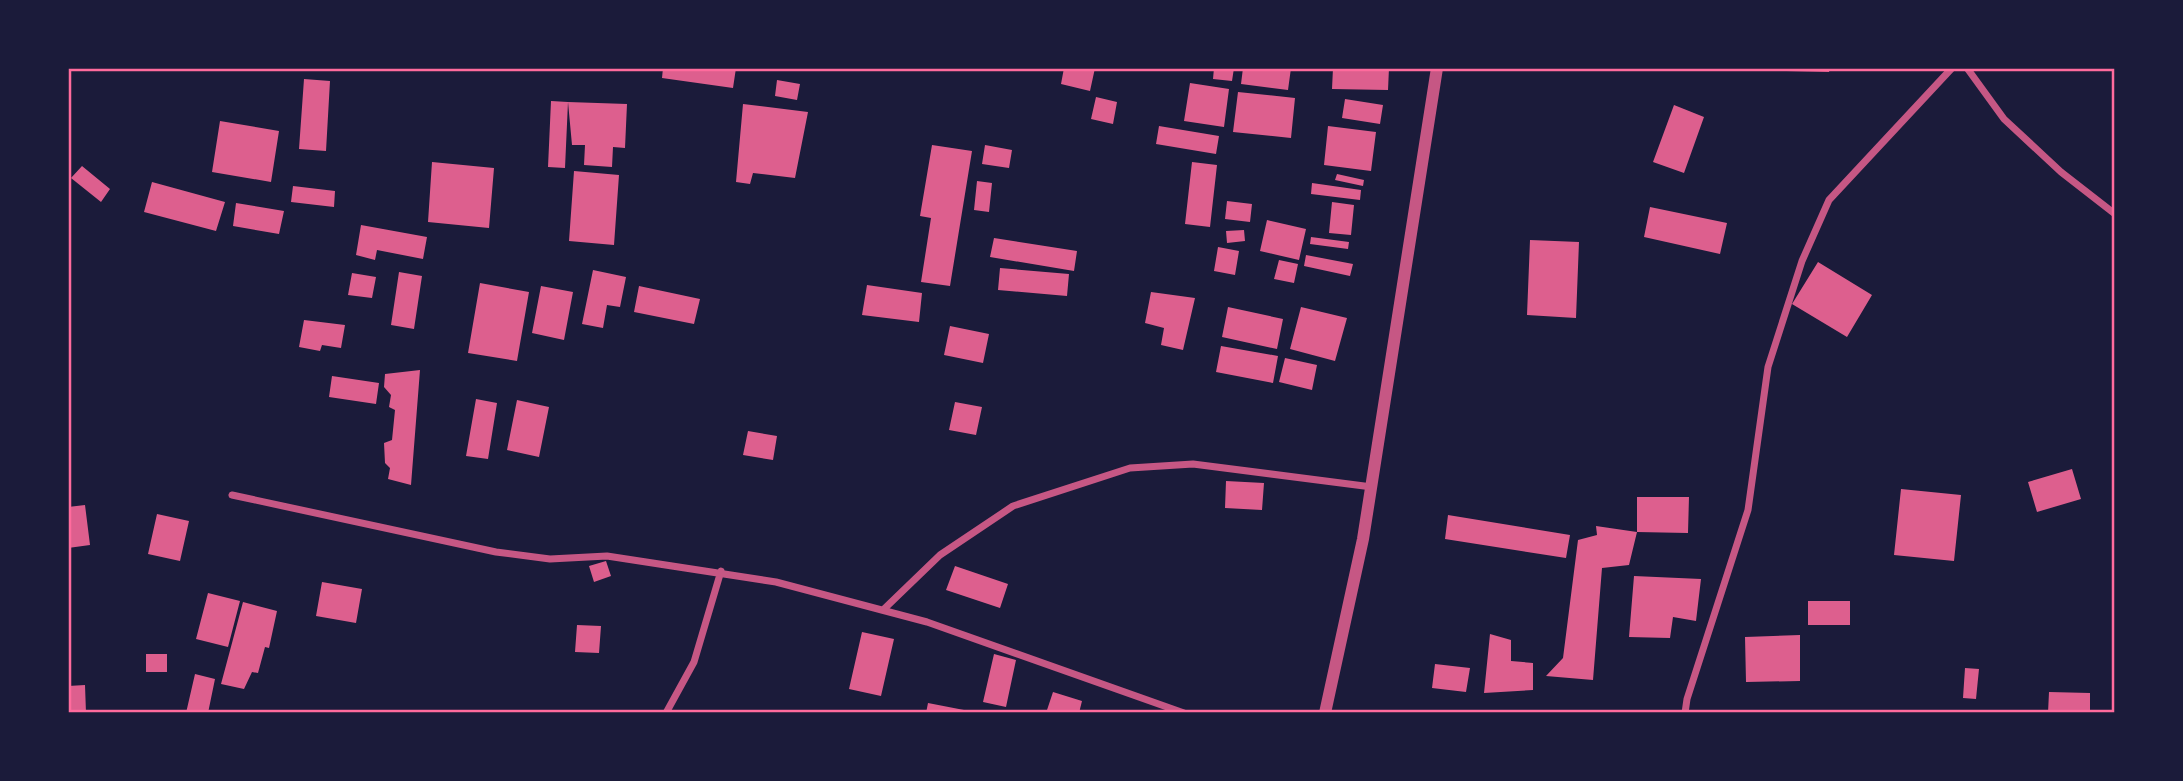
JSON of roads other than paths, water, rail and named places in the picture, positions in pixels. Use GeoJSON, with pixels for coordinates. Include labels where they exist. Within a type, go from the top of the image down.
{"type":"FeatureCollection","features":[{"type":"Feature","properties":{"kind":"street"},"geometry":{"type":"LineString","coordinates":[[1325,713],[1372,487],[1437,68]]}},
{"type":"Feature","properties":{"kind":"street"},"geometry":{"type":"LineString","coordinates":[[1685,713],[1687,699],[1748,510],[1768,367],[1802,261],[1829,200],[1952,68]]}},
{"type":"Feature","properties":{"kind":"street"},"geometry":{"type":"LineString","coordinates":[[1967,68],[2004,120],[2061,172],[2115,214]]}},
{"type":"Feature","properties":{"kind":"street"},"geometry":{"type":"LineString","coordinates":[[883,610],[940,555],[1013,506],[1130,468],[1194,464],[1372,487]]}},
{"type":"Feature","properties":{"kind":"street"},"geometry":{"type":"LineString","coordinates":[[233,495],[496,552],[550,559],[607,555],[721,571],[883,610],[1027,655],[1184,713]]}},
{"type":"Feature","properties":{"kind":"street"},"geometry":{"type":"LineString","coordinates":[[666,713],[694,662],[721,571]]}}]}
